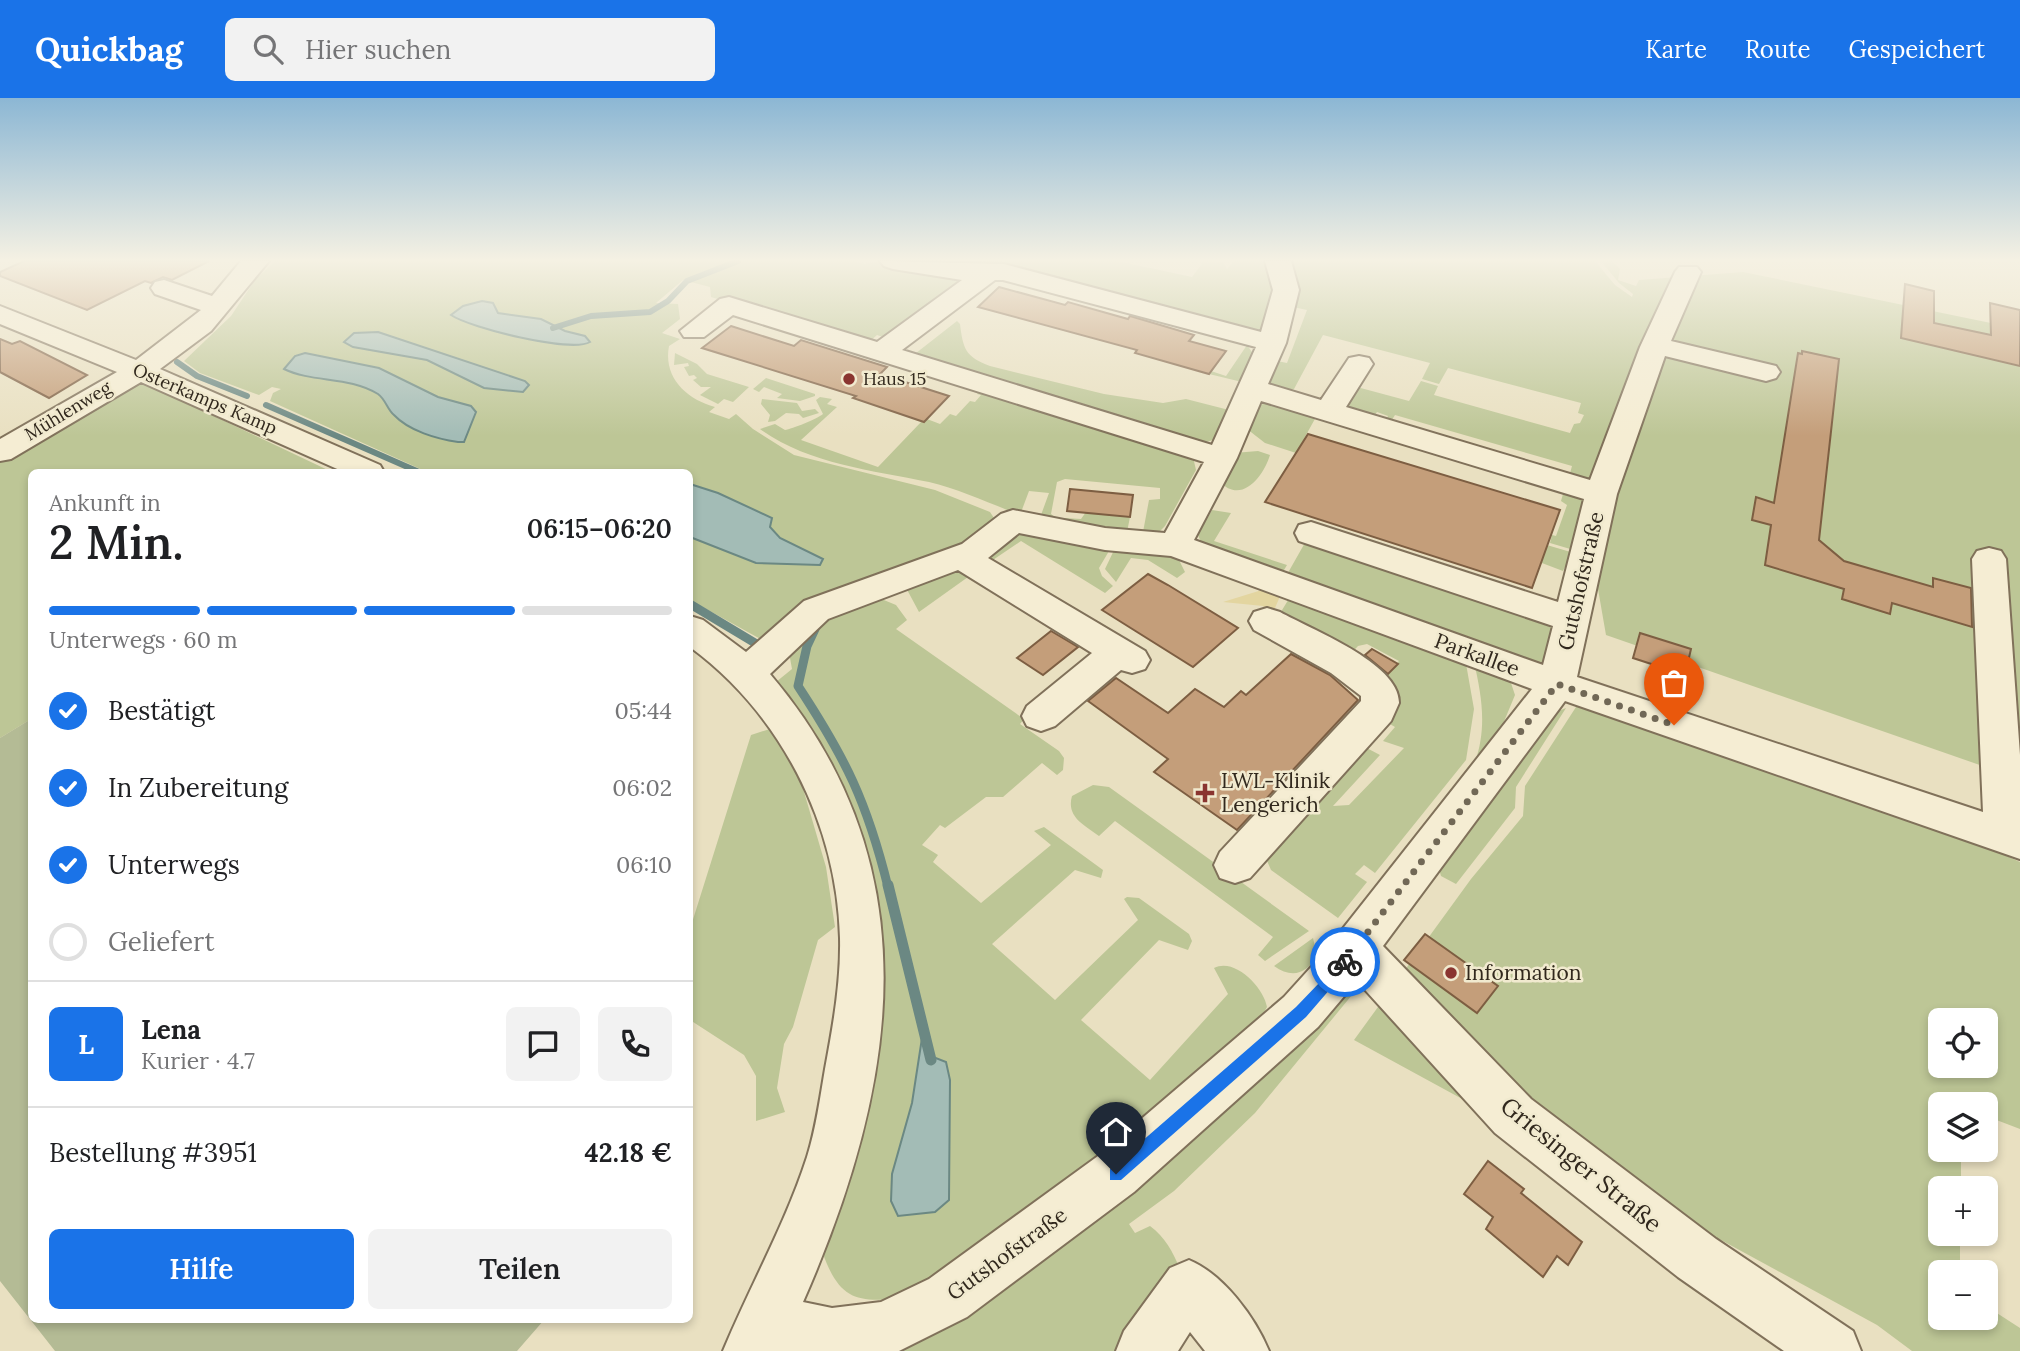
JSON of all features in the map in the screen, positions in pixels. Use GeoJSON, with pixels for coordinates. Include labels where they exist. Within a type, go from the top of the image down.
{"type":"FeatureCollection","features":[{"type":"Feature","properties":{"kind":"street","name":"Osterkamps Kamp"},"geometry":{"type":"LineString","coordinates":[[13,319],[137,370],[362,469]]}},
{"type":"Feature","properties":{"kind":"street","name":"Mühlenweg"},"geometry":{"type":"LineString","coordinates":[[0,452],[137,370],[195,331],[205,319]]}},
{"type":"Feature","properties":{"kind":"street"},"geometry":{"type":"LineString","coordinates":[[694,331],[710,319]]}},
{"type":"Feature","properties":{"kind":"street"},"geometry":{"type":"LineString","coordinates":[[774,319],[1222,458]]}},
{"type":"Feature","properties":{"kind":"street"},"geometry":{"type":"LineString","coordinates":[[881,352],[925,319]]}},
{"type":"Feature","properties":{"kind":"street"},"geometry":{"type":"LineString","coordinates":[[1186,319],[1272,343]]}},
{"type":"Feature","properties":{"kind":"street"},"geometry":{"type":"LineString","coordinates":[[1175,545],[1222,458],[1272,343],[1278,319]]}},
{"type":"Feature","properties":{"kind":"street","name":"Gutshofstraße"},"geometry":{"type":"LineString","coordinates":[[758,1336],[832,1336],[891,1327],[948,1298],[1116,1174],[1301,1012],[1356,949],[1557,684],[1601,495],[1667,319]]}},
{"type":"Feature","properties":{"kind":"street"},"geometry":{"type":"LineString","coordinates":[[1655,345],[1766,372]]}},
{"type":"Feature","properties":{"kind":"street"},"geometry":{"type":"LineString","coordinates":[[1328,412],[1359,364]]}},
{"type":"Feature","properties":{"kind":"street"},"geometry":{"type":"LineString","coordinates":[[1253,389],[1601,495]]}},
{"type":"Feature","properties":{"kind":"street","name":"Parkallee"},"geometry":{"type":"LineString","coordinates":[[747,673],[816,610],[974,552],[1013,521],[1105,539],[1175,545],[1557,684],[2013,840]]}},
{"type":"Feature","properties":{"kind":"street"},"geometry":{"type":"LineString","coordinates":[[1311,533],[1571,620]]}},
{"type":"Feature","properties":{"kind":"street"},"geometry":{"type":"LineString","coordinates":[[961,556],[1125,656],[1041,716]]}},
{"type":"Feature","properties":{"kind":"street"},"geometry":{"type":"LineString","coordinates":[[1989,559],[2009,699],[2013,840]]}},
{"type":"Feature","properties":{"kind":"street"},"geometry":{"type":"LineString","coordinates":[[1235,865],[1378,711],[1381,701],[1378,690],[1358,672],[1267,621]]}},
{"type":"Feature","properties":{"kind":"street"},"geometry":{"type":"LineString","coordinates":[[693,631],[747,673],[794,730],[825,783],[852,867],[860,917],[857,1027],[834,1153],[808,1228],[758,1336]]}},
{"type":"Feature","properties":{"kind":"street","name":"Griesinger Straße"},"geometry":{"type":"LineString","coordinates":[[1356,949],[1513,1116],[1697,1258],[1833,1351]]}},
{"type":"Feature","properties":{"kind":"street"},"geometry":{"type":"LineString","coordinates":[[1144,1351],[1189,1287],[1241,1351]]}},
{"type":"Feature","properties":{"kind":"green space"},"geometry":{"type":"Polygon","coordinates":[[[227,319],[679,319],[662,333],[680,339],[669,346],[668,357],[673,377],[686,392],[715,407],[709,412],[729,419],[736,414],[753,429],[794,455],[935,490],[990,512],[996,521],[959,548],[764,641],[693,602],[693,469],[420,469],[270,401],[273,393],[281,389],[272,387],[259,395],[200,373],[184,361],[227,319]]]}},
{"type":"Feature","properties":{"kind":"green space"},"geometry":{"type":"Polygon","coordinates":[[[786,319],[917,319],[892,340],[877,335],[867,344],[786,319]]]}},
{"type":"Feature","properties":{"kind":"green space"},"geometry":{"type":"Polygon","coordinates":[[[1207,319],[1267,319],[1264,330],[1258,333],[1207,319]]]}},
{"type":"Feature","properties":{"kind":"green space"},"geometry":{"type":"Polygon","coordinates":[[[1303,319],[1974,319],[2020,329],[2020,779],[1606,635],[1586,520],[1577,551],[1550,543],[1552,535],[1556,536],[1567,505],[1561,501],[1563,494],[1583,499],[1580,485],[1569,477],[1572,466],[1395,415],[1390,423],[1385,422],[1388,416],[1377,412],[1373,418],[1344,406],[1357,387],[1409,401],[1421,381],[1438,386],[1434,395],[1570,433],[1574,424],[1580,423],[1584,415],[1578,413],[1581,403],[1448,368],[1439,384],[1422,379],[1430,363],[1323,335],[1294,389],[1285,392],[1267,386],[1272,360],[1287,363],[1303,319]]]}},
{"type":"Feature","properties":{"kind":"green space"},"geometry":{"type":"Polygon","coordinates":[[[957,321],[967,351],[975,359],[990,366],[1104,394],[1163,403],[1186,399],[1229,410],[1213,440],[1199,444],[911,357],[957,321]]]}},
{"type":"Feature","properties":{"kind":"green space"},"geometry":{"type":"Polygon","coordinates":[[[1247,345],[1254,355],[1242,382],[1209,374],[1211,371],[1226,376],[1247,345]]]}},
{"type":"Feature","properties":{"kind":"green space"},"geometry":{"type":"Polygon","coordinates":[[[675,353],[697,364],[707,374],[749,387],[733,402],[724,399],[718,404],[700,395],[711,387],[701,387],[693,380],[697,378],[694,375],[689,376],[684,367],[689,366],[688,363],[674,365],[675,353]]]}},
{"type":"Feature","properties":{"kind":"green space"},"geometry":{"type":"Polygon","coordinates":[[[134,378],[326,469],[28,469],[28,721],[0,738],[0,463],[134,378]]]}},
{"type":"Feature","properties":{"kind":"green space"},"geometry":{"type":"Polygon","coordinates":[[[766,378],[815,396],[800,401],[777,398],[782,394],[764,387],[759,392],[753,389],[766,378]]]}},
{"type":"Feature","properties":{"kind":"green space"},"geometry":{"type":"Polygon","coordinates":[[[980,390],[1193,457],[1196,470],[1165,526],[1159,532],[1143,532],[1149,500],[1160,499],[1160,488],[1065,479],[1057,482],[1051,514],[1056,518],[1054,523],[1042,520],[1041,515],[1049,493],[1029,491],[1020,515],[940,485],[820,458],[779,441],[760,429],[775,424],[785,430],[804,424],[823,414],[816,400],[820,397],[832,399],[827,404],[837,407],[801,440],[878,467],[922,421],[927,419],[940,424],[950,414],[956,416],[970,401],[975,402],[981,395],[977,394],[980,390]]]}},
{"type":"Feature","properties":{"kind":"green space"},"geometry":{"type":"Polygon","coordinates":[[[762,399],[797,403],[802,411],[815,409],[819,413],[803,418],[799,414],[786,413],[775,421],[768,422],[770,415],[761,404],[762,399]]]}},
{"type":"Feature","properties":{"kind":"green space"},"geometry":{"type":"Polygon","coordinates":[[[1267,402],[1316,417],[1296,453],[1265,443],[1247,429],[1257,407],[1267,402]]]}},
{"type":"Feature","properties":{"kind":"green space"},"geometry":{"type":"Polygon","coordinates":[[[1258,451],[1270,455],[1263,471],[1251,485],[1236,490],[1219,481],[1234,453],[1258,451]]]}},
{"type":"Feature","properties":{"kind":"green space"},"geometry":{"type":"Polygon","coordinates":[[[1212,510],[1231,513],[1214,541],[1287,565],[1281,575],[1203,547],[1198,535],[1212,510]]]}},
{"type":"Feature","properties":{"kind":"green space"},"geometry":{"type":"Polygon","coordinates":[[[1086,512],[1130,517],[1127,532],[1064,523],[1065,518],[1081,519],[1086,512]]]}},
{"type":"Feature","properties":{"kind":"green space"},"geometry":{"type":"Polygon","coordinates":[[[1022,531],[1112,546],[1099,568],[1102,576],[1113,586],[1105,593],[1021,541],[987,564],[986,550],[1022,531]]]}},
{"type":"Feature","properties":{"kind":"green space"},"geometry":{"type":"Polygon","coordinates":[[[1306,541],[1553,625],[1550,663],[1541,667],[1285,578],[1306,541]]]}},
{"type":"Feature","properties":{"kind":"green space"},"geometry":{"type":"Polygon","coordinates":[[[1540,543],[1574,553],[1574,570],[1565,567],[1563,571],[1534,560],[1540,543]]]}},
{"type":"Feature","properties":{"kind":"green space"},"geometry":{"type":"Polygon","coordinates":[[[1116,546],[1152,550],[1178,558],[1185,572],[1177,578],[1148,560],[1131,558],[1116,582],[1105,569],[1116,546]]]}},
{"type":"Feature","properties":{"kind":"green space"},"geometry":{"type":"Polygon","coordinates":[[[958,568],[975,572],[919,612],[904,584],[958,568]]]}},
{"type":"Feature","properties":{"kind":"green space"},"geometry":{"type":"Polygon","coordinates":[[[1290,597],[1465,658],[1474,709],[1466,760],[1375,873],[1364,865],[1355,874],[1367,882],[1338,918],[1271,870],[1265,856],[1361,745],[1380,755],[1333,806],[1349,805],[1404,748],[1383,741],[1395,727],[1383,720],[1385,676],[1399,661],[1367,644],[1358,646],[1345,660],[1276,620],[1290,597]]]}},
{"type":"Feature","properties":{"kind":"green space"},"geometry":{"type":"Polygon","coordinates":[[[879,598],[896,605],[907,620],[896,629],[1024,719],[1020,724],[1059,751],[1064,758],[1063,770],[1057,775],[1042,763],[1003,797],[986,797],[945,828],[940,825],[922,845],[938,855],[933,862],[981,903],[1051,845],[1034,831],[1044,827],[1103,870],[1101,878],[1075,870],[992,944],[1055,1000],[1138,920],[1124,899],[1127,897],[1139,898],[1189,934],[1192,941],[1188,950],[1159,940],[1081,1020],[1150,1080],[1228,994],[1214,968],[1222,966],[1239,970],[1254,983],[1267,1007],[1262,1016],[1159,1115],[903,1298],[873,1300],[852,1295],[844,1289],[836,1281],[823,1254],[880,952],[872,877],[853,812],[825,749],[776,682],[792,669],[788,647],[804,628],[879,598]]]}},
{"type":"Feature","properties":{"kind":"green space"},"geometry":{"type":"Polygon","coordinates":[[[1474,662],[1510,680],[1515,695],[1493,748],[1475,762],[1481,737],[1482,712],[1474,662]]]}},
{"type":"Feature","properties":{"kind":"green space"},"geometry":{"type":"Polygon","coordinates":[[[1592,706],[1915,815],[2020,862],[2020,1129],[1998,1121],[1998,1092],[1928,1092],[1928,1162],[1961,1162],[1961,1176],[1928,1176],[1928,1246],[1960,1246],[1960,1260],[1928,1260],[1928,1330],[1998,1330],[1998,1314],[2020,1328],[2020,1351],[1912,1351],[1877,1325],[1354,1040],[1471,879],[1523,816],[1525,786],[1576,707],[1592,706]]]}},
{"type":"Feature","properties":{"kind":"green space"},"geometry":{"type":"Polygon","coordinates":[[[1566,708],[1516,787],[1515,808],[1456,884],[1441,876],[1439,869],[1556,712],[1566,708]]]}},
{"type":"Feature","properties":{"kind":"green space"},"geometry":{"type":"Polygon","coordinates":[[[28,721],[28,1317],[0,1281],[0,738],[28,721]]]}},
{"type":"Feature","properties":{"kind":"green space"},"geometry":{"type":"Polygon","coordinates":[[[773,728],[797,768],[826,867],[835,927],[818,940],[793,1027],[784,1044],[777,1088],[785,1112],[756,1121],[756,1076],[744,1055],[693,1022],[693,919],[751,735],[773,728]]]}},
{"type":"Feature","properties":{"kind":"green space"},"geometry":{"type":"Polygon","coordinates":[[[1093,785],[1109,787],[1309,931],[1265,961],[1258,955],[1273,937],[1115,821],[1099,836],[1078,820],[1072,810],[1072,796],[1093,785]]]}},
{"type":"Feature","properties":{"kind":"green space"},"geometry":{"type":"Polygon","coordinates":[[[1313,938],[1317,955],[1309,967],[1293,973],[1274,966],[1313,938]]]}},
{"type":"Feature","properties":{"kind":"green space"},"geometry":{"type":"Polygon","coordinates":[[[1354,980],[1361,984],[1255,1113],[1174,1191],[1129,1224],[1135,1233],[1150,1226],[1155,1230],[1168,1245],[1180,1269],[1135,1351],[797,1351],[941,1316],[1354,980]]]}},
{"type":"Feature","properties":{"kind":"green space"},"geometry":{"type":"Polygon","coordinates":[[[33,1323],[541,1323],[517,1351],[55,1351],[33,1323]]]}},
{"type":"Feature","properties":{"kind":"sand"},"geometry":{"type":"Polygon","coordinates":[[[1265,589],[1281,594],[1275,608],[1268,615],[1263,606],[1223,602],[1265,589]]]}},
{"type":"Feature","properties":{"kind":"water"},"geometry":{"type":"Polygon","coordinates":[[[542,319],[565,331],[585,336],[590,342],[579,345],[543,342],[462,320],[542,319]]]}},
{"type":"Feature","properties":{"kind":"water"},"geometry":{"type":"Polygon","coordinates":[[[378,332],[525,381],[529,385],[523,392],[484,388],[427,360],[353,347],[344,342],[354,333],[378,332]]]}},
{"type":"Feature","properties":{"kind":"water"},"geometry":{"type":"Polygon","coordinates":[[[305,353],[379,368],[438,397],[471,406],[476,412],[464,442],[432,436],[407,426],[392,413],[381,396],[367,388],[284,369],[295,356],[305,353]]]}},
{"type":"Feature","properties":{"kind":"water"},"geometry":{"type":"Polygon","coordinates":[[[693,485],[718,493],[772,518],[770,527],[780,538],[823,559],[820,565],[756,563],[693,538],[693,485]]]}},
{"type":"Feature","properties":{"kind":"water"},"geometry":{"type":"Polygon","coordinates":[[[922,1038],[933,1057],[946,1062],[950,1080],[949,1200],[935,1212],[898,1216],[891,1201],[892,1174],[912,1103],[922,1038]]]}},
{"type":"Feature","properties":{"kind":"building"},"geometry":{"type":"Polygon","coordinates":[[[1024,319],[1142,319],[1194,335],[1189,341],[1226,351],[1209,374],[1135,353],[1137,350],[1024,319]]]}},
{"type":"Feature","properties":{"kind":"building"},"geometry":{"type":"Polygon","coordinates":[[[1902,319],[1934,319],[1934,323],[1991,335],[1991,319],[2020,319],[2020,366],[1901,338],[1902,319]]]}},
{"type":"Feature","properties":{"kind":"building","name":"Haus 15"},"geometry":{"type":"Polygon","coordinates":[[[731,326],[794,346],[801,340],[887,367],[880,374],[949,396],[924,422],[853,398],[856,396],[702,348],[731,326]]]}},
{"type":"Feature","properties":{"kind":"building"},"geometry":{"type":"Polygon","coordinates":[[[0,339],[12,344],[20,341],[87,375],[49,398],[0,372],[0,339]]]}},
{"type":"Feature","properties":{"kind":"building"},"geometry":{"type":"Polygon","coordinates":[[[1802,351],[1839,359],[1819,540],[1844,561],[1933,587],[1933,578],[1971,588],[1972,627],[1892,603],[1890,614],[1842,599],[1844,589],[1765,565],[1771,525],[1752,520],[1756,497],[1774,503],[1798,353],[1802,354],[1802,351]]]}},
{"type":"Feature","properties":{"kind":"building"},"geometry":{"type":"Polygon","coordinates":[[[1308,434],[1560,510],[1532,588],[1265,502],[1308,434]]]}},
{"type":"Feature","properties":{"kind":"building"},"geometry":{"type":"Polygon","coordinates":[[[1070,489],[1133,495],[1130,517],[1067,511],[1070,489]]]}},
{"type":"Feature","properties":{"kind":"building"},"geometry":{"type":"Polygon","coordinates":[[[1148,574],[1238,628],[1193,667],[1102,610],[1148,574]]]}},
{"type":"Feature","properties":{"kind":"building"},"geometry":{"type":"Polygon","coordinates":[[[1051,631],[1078,647],[1043,675],[1017,658],[1051,631]]]}},
{"type":"Feature","properties":{"kind":"building"},"geometry":{"type":"Polygon","coordinates":[[[1640,633],[1691,649],[1685,675],[1633,658],[1640,633]]]}},
{"type":"Feature","properties":{"kind":"building"},"geometry":{"type":"Polygon","coordinates":[[[1372,649],[1398,664],[1388,674],[1365,655],[1372,649]]]}},
{"type":"Feature","properties":{"kind":"building"},"geometry":{"type":"Polygon","coordinates":[[[1291,654],[1330,675],[1358,700],[1237,830],[1154,772],[1168,759],[1088,701],[1116,678],[1168,713],[1195,689],[1224,707],[1241,691],[1246,695],[1291,654]]]}},
{"type":"Feature","properties":{"kind":"building","name":"Information"},"geometry":{"type":"Polygon","coordinates":[[[1425,934],[1498,986],[1477,1013],[1404,960],[1425,934]]]}},
{"type":"Feature","properties":{"kind":"building"},"geometry":{"type":"Polygon","coordinates":[[[1488,1161],[1524,1189],[1521,1193],[1582,1242],[1568,1265],[1557,1256],[1543,1277],[1486,1229],[1493,1217],[1464,1194],[1488,1161]]]}},
{"type":"Feature","properties":{"kind":"waterway"},"geometry":{"type":"LineString","coordinates":[[553,328],[580,319]]}},
{"type":"Feature","properties":{"kind":"waterway"},"geometry":{"type":"LineString","coordinates":[[177,362],[197,376],[247,396]]}},
{"type":"Feature","properties":{"kind":"waterway"},"geometry":{"type":"LineString","coordinates":[[266,405],[412,469]]}},
{"type":"Feature","properties":{"kind":"waterway"},"geometry":{"type":"LineString","coordinates":[[693,606],[755,643]]}},
{"type":"Feature","properties":{"kind":"waterway"},"geometry":{"type":"LineString","coordinates":[[815,629],[807,646],[798,686],[853,782],[872,830],[888,887]]}},
{"type":"Feature","properties":{"kind":"waterway"},"geometry":{"type":"LineString","coordinates":[[888,885],[931,1060]]}},
{"type":"Feature","properties":{"kind":"way so far"},"geometry":{"type":"LineString","coordinates":[[1345,962],[1557,684],[1674,725]]}},
{"type":"Feature","properties":{"kind":"place","name":"Haus 15"},"geometry":{"type":"Point","coordinates":[849,379]}},
{"type":"Feature","properties":{"kind":"place","name":"LWL-Klinik Lengerich"},"geometry":{"type":"Point","coordinates":[1205,793]}},
{"type":"Feature","properties":{"kind":"place","name":"Information"},"geometry":{"type":"Point","coordinates":[1451,973]}},
{"type":"Feature","properties":{"kind":"route"},"geometry":{"type":"LineString","coordinates":[[1116,1174],[1301,1012],[1345,962]]}}]}
